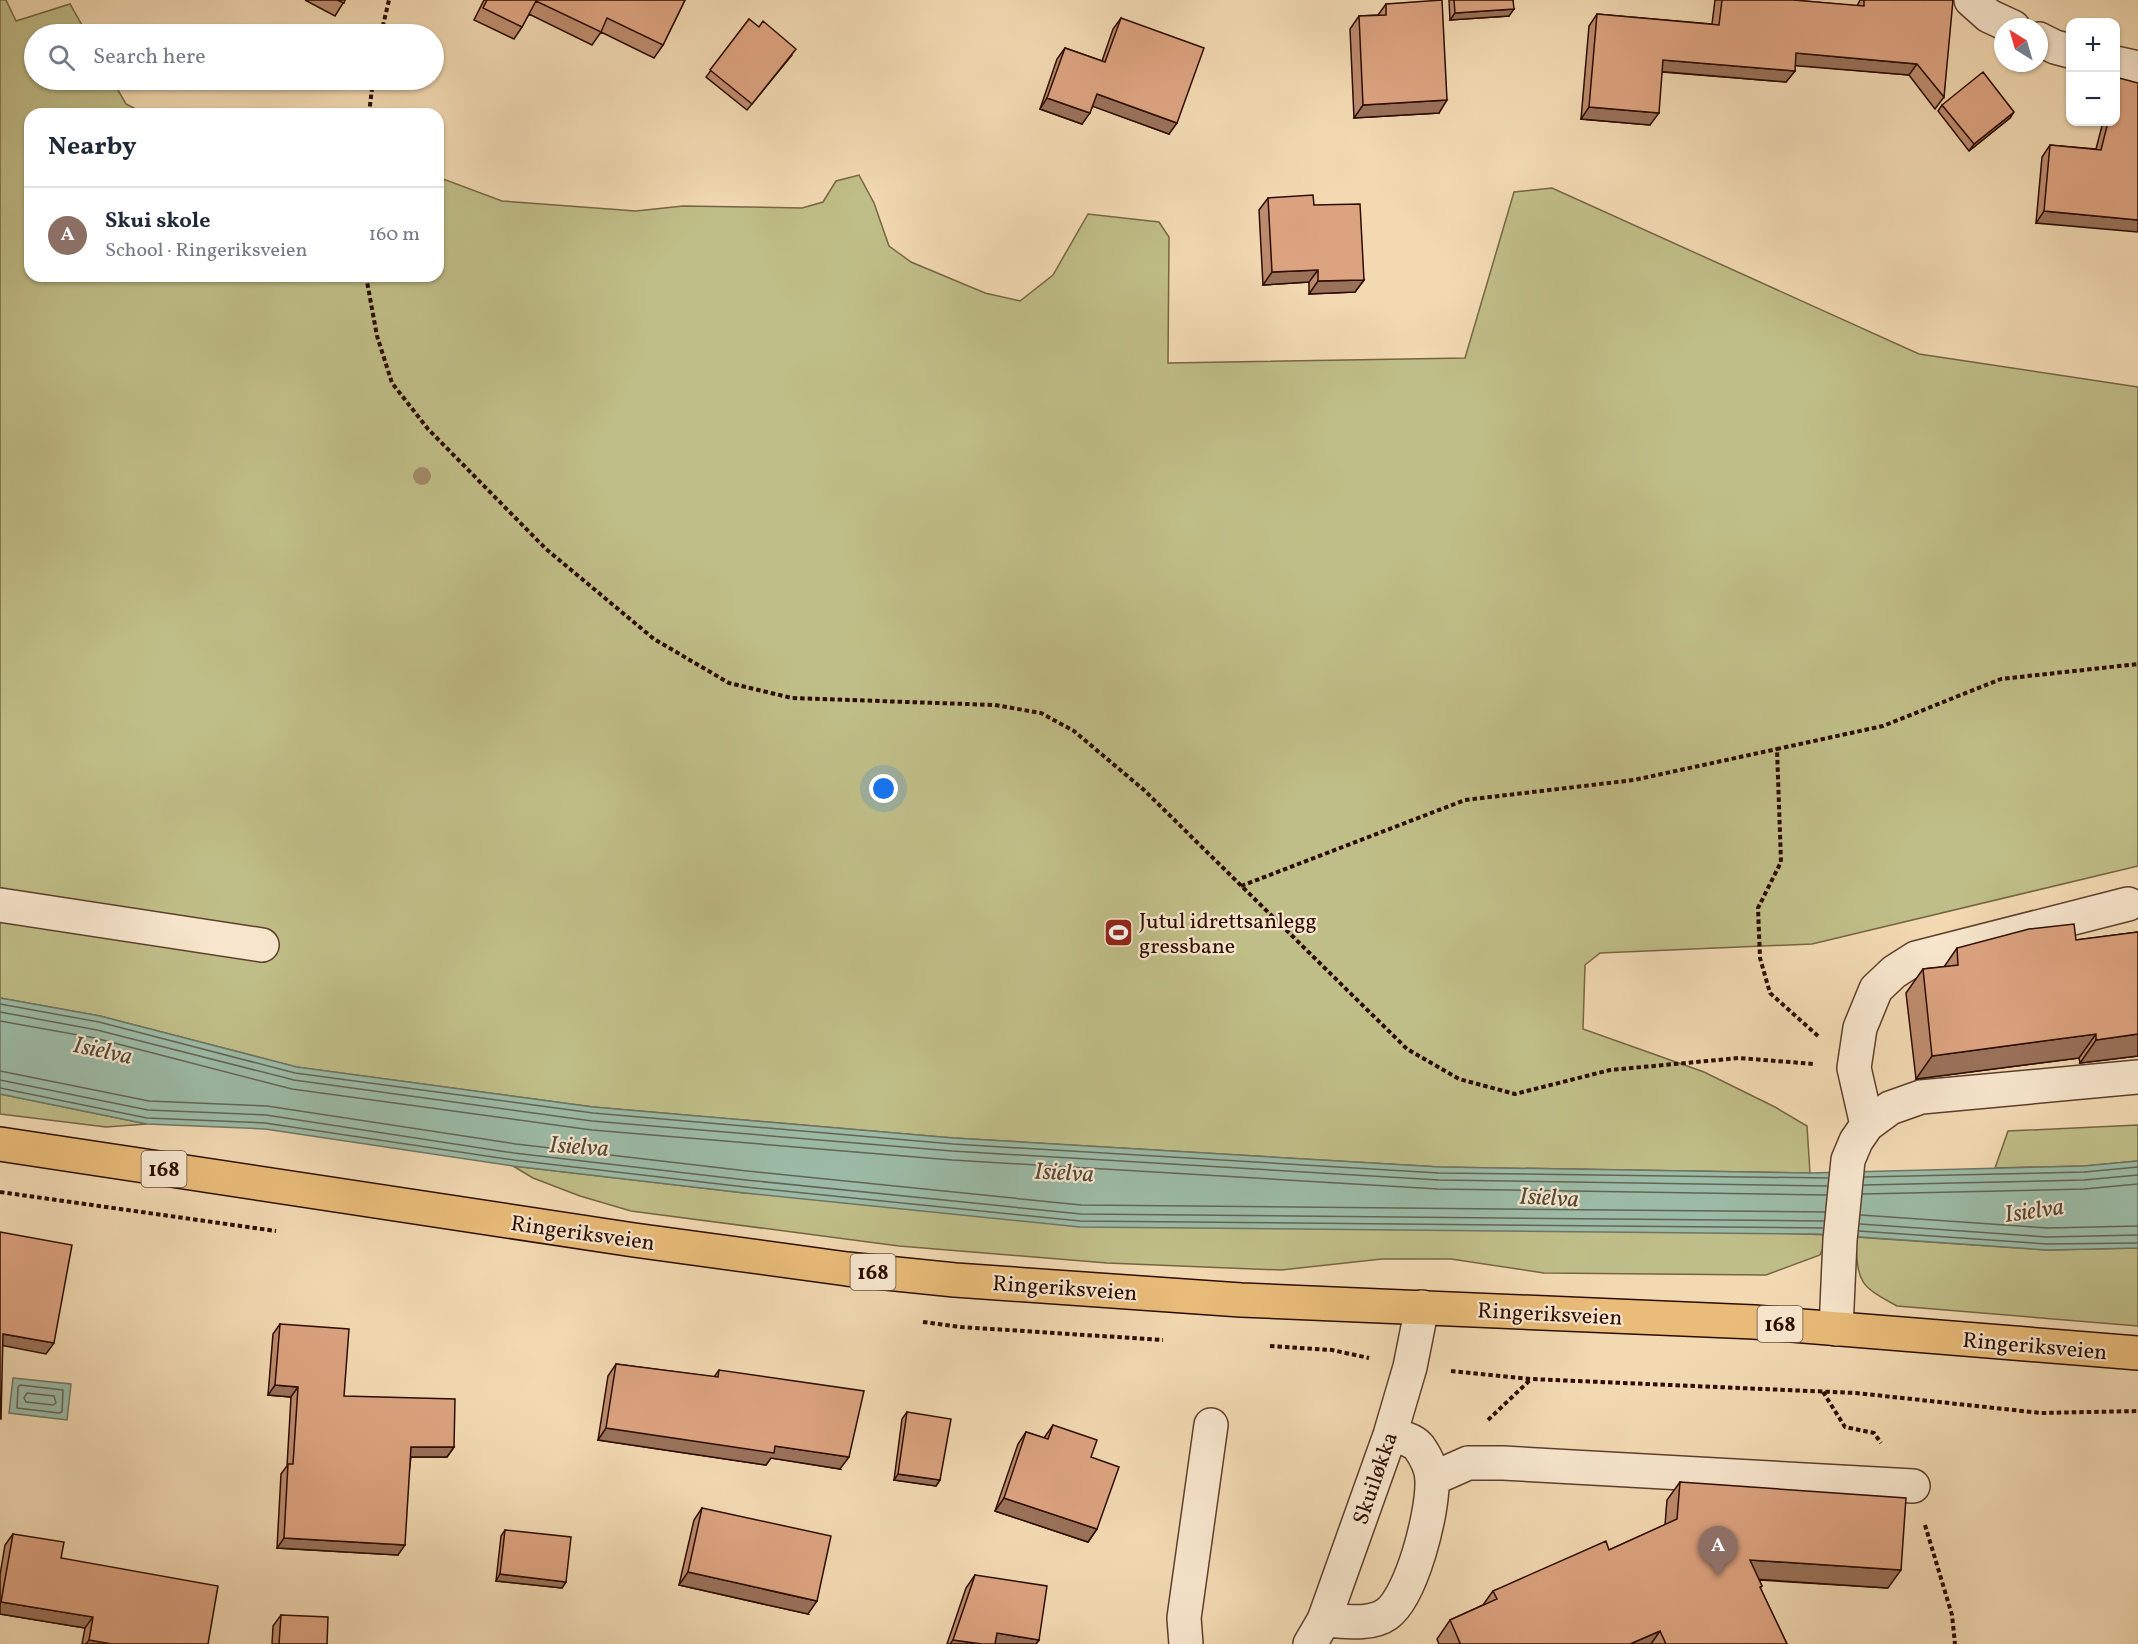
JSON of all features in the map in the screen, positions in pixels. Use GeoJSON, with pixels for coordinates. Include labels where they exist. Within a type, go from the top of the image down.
{"type":"FeatureCollection","features":[{"type":"Feature","properties":{"kind":"main road","name":"Ringeriksveien"},"geometry":{"type":"LineString","coordinates":[[0,1144],[634,1240],[846,1269],[955,1280],[1241,1300],[1754,1322],[2138,1353]]}},
{"type":"Feature","properties":{"kind":"street"},"geometry":{"type":"LineString","coordinates":[[1971,0],[1994,18]]}},
{"type":"Feature","properties":{"kind":"street"},"geometry":{"type":"LineString","coordinates":[[2048,42],[2066,49]]}},
{"type":"Feature","properties":{"kind":"street"},"geometry":{"type":"LineString","coordinates":[[2120,64],[2138,68]]}},
{"type":"Feature","properties":{"kind":"street"},"geometry":{"type":"LineString","coordinates":[[0,904],[262,945]]}},
{"type":"Feature","properties":{"kind":"street"},"geometry":{"type":"LineString","coordinates":[[1867,1125],[1854,1068],[1860,1028],[1875,989],[1894,972],[1916,958],[2128,904]]}},
{"type":"Feature","properties":{"kind":"street"},"geometry":{"type":"LineString","coordinates":[[1836,1329],[1840,1240],[1848,1160],[1856,1141],[1867,1125],[1890,1107],[1906,1100],[1922,1097],[2138,1077]]}},
{"type":"Feature","properties":{"kind":"street","name":"Skuiløkka"},"geometry":{"type":"LineString","coordinates":[[1317,1632],[1390,1435],[1410,1367],[1422,1307]]}},
{"type":"Feature","properties":{"kind":"street"},"geometry":{"type":"LineString","coordinates":[[1186,1644],[1184,1618],[1211,1425]]}},
{"type":"Feature","properties":{"kind":"street"},"geometry":{"type":"LineString","coordinates":[[1317,1632],[1373,1620],[1387,1614],[1400,1601],[1422,1543],[1430,1510],[1432,1479],[1428,1463],[1418,1446],[1407,1439],[1390,1435]]}},
{"type":"Feature","properties":{"kind":"street"},"geometry":{"type":"LineString","coordinates":[[1432,1479],[1468,1463],[1503,1462],[1913,1486]]}},
{"type":"Feature","properties":{"kind":"path"},"geometry":{"type":"LineString","coordinates":[[383,24],[389,0]]}},
{"type":"Feature","properties":{"kind":"path"},"geometry":{"type":"LineString","coordinates":[[370,108],[372,90]]}},
{"type":"Feature","properties":{"kind":"path"},"geometry":{"type":"LineString","coordinates":[[367,282],[377,336],[392,383],[428,429],[546,549],[654,639],[729,683],[792,698],[995,705],[1041,712],[1074,731],[1144,790],[1407,1049],[1459,1079],[1515,1094],[1610,1070],[1739,1058],[1854,1068]]}},
{"type":"Feature","properties":{"kind":"path"},"geometry":{"type":"LineString","coordinates":[[1241,886],[1466,800],[1634,780],[1883,726],[2001,679],[2138,664]]}},
{"type":"Feature","properties":{"kind":"path"},"geometry":{"type":"LineString","coordinates":[[1777,749],[1781,862],[1758,908],[1760,958],[1770,993],[1854,1068]]}},
{"type":"Feature","properties":{"kind":"path"},"geometry":{"type":"LineString","coordinates":[[1823,1391],[1845,1427],[1874,1433],[1913,1486],[1952,1616],[1955,1644]]}},
{"type":"Feature","properties":{"kind":"shaded area"},"geometry":{"type":"Polygon","coordinates":[[[0,0],[6,0],[16,21],[70,4],[81,24],[24,24],[24,90],[118,90],[126,104],[134,108],[24,108],[24,282],[444,282],[444,179],[502,201],[636,211],[683,206],[802,208],[823,202],[836,181],[859,175],[874,203],[889,246],[911,262],[985,293],[1020,301],[1053,275],[1088,214],[1159,222],[1169,237],[1168,363],[1465,358],[1514,192],[1552,188],[1919,354],[2138,387],[2138,866],[1812,944],[1600,953],[1585,965],[1583,1029],[1704,1072],[1775,1107],[1807,1126],[1810,1173],[1440,1167],[953,1138],[593,1107],[296,1067],[100,1016],[0,998],[0,0]]]}},
{"type":"Feature","properties":{"kind":"shaded area"},"geometry":{"type":"Polygon","coordinates":[[[0,1094],[147,1124],[106,1127],[0,1114],[0,1094]]]}},
{"type":"Feature","properties":{"kind":"shaded area"},"geometry":{"type":"Polygon","coordinates":[[[2138,1125],[2138,1161],[2084,1166],[1995,1168],[2008,1131],[2138,1125]]]}},
{"type":"Feature","properties":{"kind":"shaded area"},"geometry":{"type":"Polygon","coordinates":[[[513,1166],[745,1193],[1829,1235],[1820,1255],[1766,1275],[1544,1273],[1451,1259],[1382,1259],[1281,1270],[1107,1263],[899,1246],[631,1211],[580,1196],[533,1178],[513,1166]]]}},
{"type":"Feature","properties":{"kind":"shaded area"},"geometry":{"type":"Polygon","coordinates":[[[1855,1237],[2047,1250],[2138,1248],[2138,1326],[1897,1306],[1874,1292],[1862,1280],[1857,1264],[1855,1237]]]}},
{"type":"Feature","properties":{"kind":"water","name":"Isielva"},"geometry":{"type":"Polygon","coordinates":[[[0,998],[100,1016],[297,1067],[593,1107],[953,1138],[1440,1167],[1810,1173],[2084,1166],[2138,1161],[2138,1248],[2047,1250],[1817,1234],[1080,1227],[745,1193],[513,1166],[265,1129],[147,1124],[0,1094],[0,998]]]}},
{"type":"Feature","properties":{"kind":"water"},"geometry":{"type":"Polygon","coordinates":[[[13,1378],[71,1384],[67,1420],[9,1413],[13,1378]]]}},
{"type":"Feature","properties":{"kind":"building"},"geometry":{"type":"Polygon","coordinates":[[[487,0],[685,0],[663,45],[607,18],[601,32],[536,1],[522,27],[483,8],[487,0]]]}},
{"type":"Feature","properties":{"kind":"building"},"geometry":{"type":"Polygon","coordinates":[[[1442,0],[1447,100],[1363,105],[1359,16],[1386,15],[1386,4],[1442,0]]]}},
{"type":"Feature","properties":{"kind":"building"},"geometry":{"type":"Polygon","coordinates":[[[1454,0],[1513,0],[1514,9],[1455,13],[1454,0]]]}},
{"type":"Feature","properties":{"kind":"building"},"geometry":{"type":"Polygon","coordinates":[[[1722,0],[1793,0],[1864,6],[1864,0],[1953,0],[1944,97],[1917,64],[1796,53],[1795,71],[1663,60],[1659,113],[1589,107],[1597,14],[1719,25],[1722,0]]]}},
{"type":"Feature","properties":{"kind":"building"},"geometry":{"type":"Polygon","coordinates":[[[1121,18],[1204,48],[1177,123],[1097,94],[1090,113],[1047,98],[1065,48],[1105,62],[1121,18]]]}},
{"type":"Feature","properties":{"kind":"building"},"geometry":{"type":"Polygon","coordinates":[[[749,19],[759,27],[763,21],[796,49],[752,104],[710,70],[749,19]]]}},
{"type":"Feature","properties":{"kind":"building"},"geometry":{"type":"Polygon","coordinates":[[[1983,72],[2014,112],[1974,144],[1942,105],[1983,72]]]}},
{"type":"Feature","properties":{"kind":"building"},"geometry":{"type":"Polygon","coordinates":[[[2120,78],[2138,83],[2138,220],[2044,211],[2050,145],[2101,150],[2107,126],[2120,126],[2120,78]]]}},
{"type":"Feature","properties":{"kind":"building"},"geometry":{"type":"Polygon","coordinates":[[[1313,195],[1314,205],[1360,204],[1364,280],[1318,281],[1318,270],[1272,272],[1268,198],[1313,195]]]}},
{"type":"Feature","properties":{"kind":"building"},"geometry":{"type":"Polygon","coordinates":[[[2074,924],[2076,940],[2138,932],[2138,1034],[2096,1040],[2096,1034],[1932,1056],[1923,969],[1958,965],[1957,948],[2029,929],[2074,924]]]}},
{"type":"Feature","properties":{"kind":"building"},"geometry":{"type":"Polygon","coordinates":[[[0,1232],[72,1245],[54,1343],[3,1334],[1,1419],[0,1419],[0,1232]]]}},
{"type":"Feature","properties":{"kind":"building"},"geometry":{"type":"Polygon","coordinates":[[[280,1324],[349,1329],[344,1396],[455,1399],[454,1447],[411,1447],[405,1545],[284,1538],[288,1464],[293,1464],[298,1387],[275,1385],[280,1324]]]}},
{"type":"Feature","properties":{"kind":"building"},"geometry":{"type":"Polygon","coordinates":[[[616,1364],[718,1377],[719,1370],[864,1391],[849,1457],[775,1446],[774,1453],[606,1428],[616,1364]]]}},
{"type":"Feature","properties":{"kind":"building"},"geometry":{"type":"Polygon","coordinates":[[[907,1412],[951,1419],[940,1480],[898,1474],[907,1412]]]}},
{"type":"Feature","properties":{"kind":"building"},"geometry":{"type":"Polygon","coordinates":[[[1053,1425],[1097,1440],[1091,1457],[1119,1467],[1097,1529],[1004,1498],[1026,1432],[1048,1439],[1053,1425]]]}},
{"type":"Feature","properties":{"kind":"building"},"geometry":{"type":"Polygon","coordinates":[[[1680,1482],[1906,1498],[1901,1570],[1750,1560],[1787,1644],[1666,1644],[1660,1631],[1630,1644],[1458,1644],[1460,1643],[1450,1620],[1497,1599],[1493,1591],[1606,1541],[1609,1550],[1677,1519],[1680,1482]]]}},
{"type":"Feature","properties":{"kind":"building"},"geometry":{"type":"Polygon","coordinates":[[[702,1508],[831,1536],[817,1601],[688,1572],[702,1508]]]}},
{"type":"Feature","properties":{"kind":"building"},"geometry":{"type":"Polygon","coordinates":[[[505,1530],[571,1537],[566,1582],[500,1574],[505,1530]]]}},
{"type":"Feature","properties":{"kind":"building"},"geometry":{"type":"Polygon","coordinates":[[[13,1534],[64,1542],[61,1558],[218,1586],[208,1644],[112,1644],[89,1640],[93,1617],[1,1602],[13,1534]]]}},
{"type":"Feature","properties":{"kind":"building"},"geometry":{"type":"Polygon","coordinates":[[[975,1575],[1047,1586],[1039,1640],[997,1633],[995,1644],[953,1640],[975,1575]]]}},
{"type":"Feature","properties":{"kind":"building"},"geometry":{"type":"Polygon","coordinates":[[[281,1615],[328,1617],[327,1644],[279,1644],[281,1615]]]}},
{"type":"Feature","properties":{"kind":"place","name":"Jutul idrettsanlegg gressbane"},"geometry":{"type":"Point","coordinates":[1118,933]}},
{"type":"Feature","properties":{"kind":"place","name":"Skui skole"},"geometry":{"type":"Point","coordinates":[1718,1576]}}]}
